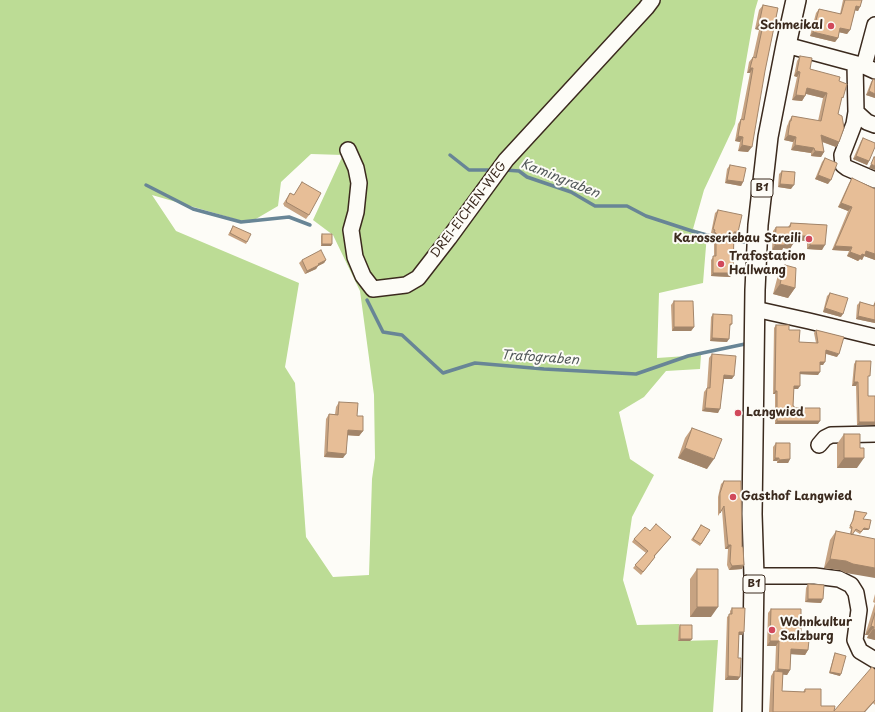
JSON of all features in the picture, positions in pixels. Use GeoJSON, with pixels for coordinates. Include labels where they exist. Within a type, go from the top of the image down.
{"type":"FeatureCollection","features":[{"type":"Feature","properties":{"kind":"main road","name":"B1"},"geometry":{"type":"LineString","coordinates":[[752,712],[754,576],[752,514],[755,308],[758,226],[767,145],[796,0]]}},
{"type":"Feature","properties":{"kind":"street","name":"DREI-EICHEN-WEG"},"geometry":{"type":"LineString","coordinates":[[348,150],[356,168],[359,183],[356,212],[351,230],[355,258],[363,276],[373,289],[406,285],[418,278],[506,160],[652,0]]}},
{"type":"Feature","properties":{"kind":"street"},"geometry":{"type":"LineString","coordinates":[[875,25],[854,124],[842,155],[843,165],[875,180]]}},
{"type":"Feature","properties":{"kind":"street"},"geometry":{"type":"LineString","coordinates":[[786,45],[865,67]]}},
{"type":"Feature","properties":{"kind":"street"},"geometry":{"type":"LineString","coordinates":[[856,112],[867,122],[875,125]]}},
{"type":"Feature","properties":{"kind":"street"},"geometry":{"type":"LineString","coordinates":[[755,308],[875,337]]}},
{"type":"Feature","properties":{"kind":"street"},"geometry":{"type":"LineString","coordinates":[[819,445],[825,438],[831,435],[875,434]]}},
{"type":"Feature","properties":{"kind":"street"},"geometry":{"type":"LineString","coordinates":[[754,576],[815,576],[839,579],[851,585],[856,593],[859,610],[855,640],[860,651],[875,660]]}},
{"type":"Feature","properties":{"kind":"green space"},"geometry":{"type":"Polygon","coordinates":[[[0,0],[758,0],[735,124],[704,190],[693,229],[707,234],[703,283],[659,293],[657,358],[701,355],[700,369],[666,371],[644,397],[619,412],[630,459],[654,475],[632,517],[623,580],[637,625],[679,624],[679,641],[718,640],[713,712],[0,712],[0,0]],[[311,154],[281,182],[278,206],[249,223],[152,195],[176,231],[299,283],[285,367],[295,383],[306,537],[333,577],[369,575],[372,479],[375,458],[374,395],[360,291],[333,235],[313,220],[343,155],[311,154]]]}},
{"type":"Feature","properties":{"kind":"building"},"geometry":{"type":"Polygon","coordinates":[[[845,0],[862,0],[860,7],[856,6],[850,30],[840,28],[838,38],[813,32],[819,9],[841,14],[845,0]]]}},
{"type":"Feature","properties":{"kind":"building"},"geometry":{"type":"Polygon","coordinates":[[[763,5],[778,8],[752,147],[742,145],[743,137],[738,136],[741,119],[744,120],[753,68],[750,68],[753,57],[756,58],[763,25],[759,24],[763,5]]]}},
{"type":"Feature","properties":{"kind":"building"},"geometry":{"type":"Polygon","coordinates":[[[800,56],[812,58],[810,69],[840,77],[839,81],[847,84],[838,114],[842,116],[844,128],[839,142],[821,135],[824,152],[815,151],[814,148],[795,145],[796,137],[788,135],[792,116],[821,121],[827,93],[807,88],[805,96],[796,95],[800,72],[797,71],[800,56]]]}},
{"type":"Feature","properties":{"kind":"building"},"geometry":{"type":"Polygon","coordinates":[[[873,79],[875,80],[875,94],[869,91],[873,79]]]}},
{"type":"Feature","properties":{"kind":"building"},"geometry":{"type":"Polygon","coordinates":[[[863,138],[875,143],[875,147],[869,161],[856,156],[863,138]]]}},
{"type":"Feature","properties":{"kind":"building"},"geometry":{"type":"Polygon","coordinates":[[[875,157],[875,166],[871,164],[875,157]]]}},
{"type":"Feature","properties":{"kind":"building"},"geometry":{"type":"Polygon","coordinates":[[[825,158],[837,163],[831,180],[818,175],[825,158]]]}},
{"type":"Feature","properties":{"kind":"building"},"geometry":{"type":"Polygon","coordinates":[[[730,165],[746,168],[743,182],[727,180],[730,165]]]}},
{"type":"Feature","properties":{"kind":"building"},"geometry":{"type":"Polygon","coordinates":[[[782,171],[795,172],[794,185],[780,184],[782,171]]]}},
{"type":"Feature","properties":{"kind":"building"},"geometry":{"type":"Polygon","coordinates":[[[852,178],[875,189],[875,254],[866,251],[865,255],[862,254],[861,256],[850,252],[852,247],[835,246],[852,207],[841,203],[852,178]]]}},
{"type":"Feature","properties":{"kind":"building"},"geometry":{"type":"Polygon","coordinates":[[[302,182],[321,193],[309,215],[286,202],[290,193],[294,195],[302,182]]]}},
{"type":"Feature","properties":{"kind":"building"},"geometry":{"type":"Polygon","coordinates":[[[718,210],[742,215],[738,232],[734,232],[733,273],[713,273],[713,256],[716,256],[716,233],[713,229],[718,210]]]}},
{"type":"Feature","properties":{"kind":"building"},"geometry":{"type":"Polygon","coordinates":[[[791,223],[827,225],[825,245],[810,245],[810,236],[794,236],[793,244],[785,243],[785,245],[775,245],[776,227],[790,227],[791,223]]]}},
{"type":"Feature","properties":{"kind":"building"},"geometry":{"type":"Polygon","coordinates":[[[233,226],[251,234],[247,242],[230,233],[233,226]]]}},
{"type":"Feature","properties":{"kind":"building"},"geometry":{"type":"Polygon","coordinates":[[[322,234],[332,234],[332,244],[322,244],[322,234]]]}},
{"type":"Feature","properties":{"kind":"building"},"geometry":{"type":"Polygon","coordinates":[[[321,250],[326,260],[307,271],[302,260],[321,250]]]}},
{"type":"Feature","properties":{"kind":"building"},"geometry":{"type":"Polygon","coordinates":[[[785,265],[796,268],[795,288],[780,284],[785,265]]]}},
{"type":"Feature","properties":{"kind":"building"},"geometry":{"type":"Polygon","coordinates":[[[830,293],[848,298],[843,314],[825,308],[830,293]]]}},
{"type":"Feature","properties":{"kind":"building"},"geometry":{"type":"Polygon","coordinates":[[[674,301],[693,301],[694,327],[674,327],[674,301]]]}},
{"type":"Feature","properties":{"kind":"building"},"geometry":{"type":"Polygon","coordinates":[[[860,302],[874,306],[875,303],[875,320],[858,316],[860,302]]]}},
{"type":"Feature","properties":{"kind":"building"},"geometry":{"type":"Polygon","coordinates":[[[713,314],[732,315],[729,339],[712,338],[713,314]]]}},
{"type":"Feature","properties":{"kind":"building"},"geometry":{"type":"Polygon","coordinates":[[[776,325],[789,325],[789,330],[800,330],[799,342],[818,343],[816,330],[844,337],[839,354],[826,350],[825,362],[820,362],[820,372],[800,372],[800,386],[794,386],[794,408],[820,408],[820,421],[777,421],[777,391],[775,391],[776,325]]]}},
{"type":"Feature","properties":{"kind":"building"},"geometry":{"type":"Polygon","coordinates":[[[712,354],[736,356],[734,376],[724,375],[720,409],[705,408],[707,388],[710,388],[712,354]]]}},
{"type":"Feature","properties":{"kind":"building"},"geometry":{"type":"Polygon","coordinates":[[[856,361],[871,361],[870,376],[868,376],[868,396],[875,396],[875,422],[859,422],[858,382],[854,382],[856,361]]]}},
{"type":"Feature","properties":{"kind":"building"},"geometry":{"type":"Polygon","coordinates":[[[339,402],[358,403],[357,416],[363,416],[363,431],[348,430],[346,454],[327,452],[329,414],[338,415],[339,402]]]}},
{"type":"Feature","properties":{"kind":"building"},"geometry":{"type":"Polygon","coordinates":[[[692,428],[722,439],[714,459],[685,448],[692,428]]]}},
{"type":"Feature","properties":{"kind":"building"},"geometry":{"type":"Polygon","coordinates":[[[844,434],[860,434],[860,448],[864,448],[864,458],[844,458],[844,434]]]}},
{"type":"Feature","properties":{"kind":"building"},"geometry":{"type":"Polygon","coordinates":[[[776,443],[790,443],[790,459],[779,460],[779,458],[775,458],[776,443]]]}},
{"type":"Feature","properties":{"kind":"building"},"geometry":{"type":"Polygon","coordinates":[[[724,481],[741,481],[742,547],[744,565],[732,566],[730,562],[731,545],[728,545],[724,506],[720,513],[720,493],[724,481]]]}},
{"type":"Feature","properties":{"kind":"building"},"geometry":{"type":"Polygon","coordinates":[[[855,511],[867,513],[863,519],[871,520],[869,529],[864,528],[861,532],[856,529],[852,535],[852,527],[850,526],[855,511]]]}},
{"type":"Feature","properties":{"kind":"building"},"geometry":{"type":"Polygon","coordinates":[[[656,524],[671,537],[654,556],[655,557],[643,572],[635,565],[648,551],[634,539],[645,527],[650,531],[656,524]]]}},
{"type":"Feature","properties":{"kind":"building"},"geometry":{"type":"Polygon","coordinates":[[[701,525],[710,530],[701,544],[693,539],[701,525]]]}},
{"type":"Feature","properties":{"kind":"building"},"geometry":{"type":"Polygon","coordinates":[[[836,531],[875,539],[875,568],[830,559],[836,531]]]}},
{"type":"Feature","properties":{"kind":"building"},"geometry":{"type":"Polygon","coordinates":[[[697,569],[718,569],[718,607],[697,607],[697,569]]]}},
{"type":"Feature","properties":{"kind":"building"},"geometry":{"type":"Polygon","coordinates":[[[808,584],[824,585],[823,599],[808,599],[808,584]]]}},
{"type":"Feature","properties":{"kind":"building"},"geometry":{"type":"Polygon","coordinates":[[[732,608],[745,608],[744,632],[739,632],[738,658],[741,658],[740,677],[728,676],[729,614],[732,614],[732,608]]]}},
{"type":"Feature","properties":{"kind":"building"},"geometry":{"type":"Polygon","coordinates":[[[771,609],[801,609],[801,640],[809,640],[808,650],[791,649],[790,670],[778,669],[779,641],[770,641],[771,609]]]}},
{"type":"Feature","properties":{"kind":"building"},"geometry":{"type":"Polygon","coordinates":[[[875,613],[875,630],[873,629],[874,627],[871,626],[875,613]]]}},
{"type":"Feature","properties":{"kind":"building"},"geometry":{"type":"Polygon","coordinates":[[[680,625],[692,625],[692,639],[680,639],[680,625]]]}},
{"type":"Feature","properties":{"kind":"building"},"geometry":{"type":"Polygon","coordinates":[[[835,653],[846,656],[841,674],[830,672],[835,653]]]}},
{"type":"Feature","properties":{"kind":"building"},"geometry":{"type":"Polygon","coordinates":[[[872,667],[875,670],[875,700],[864,712],[773,712],[774,671],[783,672],[782,691],[805,692],[805,689],[821,689],[821,706],[835,706],[834,711],[872,667]]]}},
{"type":"Feature","properties":{"kind":"waterway"},"geometry":{"type":"LineString","coordinates":[[450,155],[469,170],[488,170]]}},
{"type":"Feature","properties":{"kind":"waterway","name":"Kamingraben"},"geometry":{"type":"LineString","coordinates":[[505,170],[519,171],[527,177],[571,192],[595,206],[627,206],[646,216],[718,238]]}},
{"type":"Feature","properties":{"kind":"waterway","name":"Trafograben"},"geometry":{"type":"LineString","coordinates":[[146,185],[193,209],[241,222],[289,217],[310,225]]}},
{"type":"Feature","properties":{"kind":"waterway","name":"Kamingraben"},"geometry":{"type":"LineString","coordinates":[[730,241],[744,242]]}},
{"type":"Feature","properties":{"kind":"waterway","name":"Trafograben"},"geometry":{"type":"LineString","coordinates":[[367,300],[383,332],[402,335],[443,373],[475,363],[544,369],[636,374],[688,356],[745,344]]}},
{"type":"Feature","properties":{"kind":"place","name":"Schmeikal"},"geometry":{"type":"Point","coordinates":[831,26]}},
{"type":"Feature","properties":{"kind":"place","name":"Karosseriebau Streili"},"geometry":{"type":"Point","coordinates":[809,239]}},
{"type":"Feature","properties":{"kind":"place","name":"Trafostation Hallwang"},"geometry":{"type":"Point","coordinates":[721,264]}},
{"type":"Feature","properties":{"kind":"place","name":"Langwied"},"geometry":{"type":"Point","coordinates":[738,413]}},
{"type":"Feature","properties":{"kind":"place","name":"Gasthof Langwied"},"geometry":{"type":"Point","coordinates":[733,497]}},
{"type":"Feature","properties":{"kind":"place","name":"Wohnkultur Salzburg"},"geometry":{"type":"Point","coordinates":[772,630]}}]}
